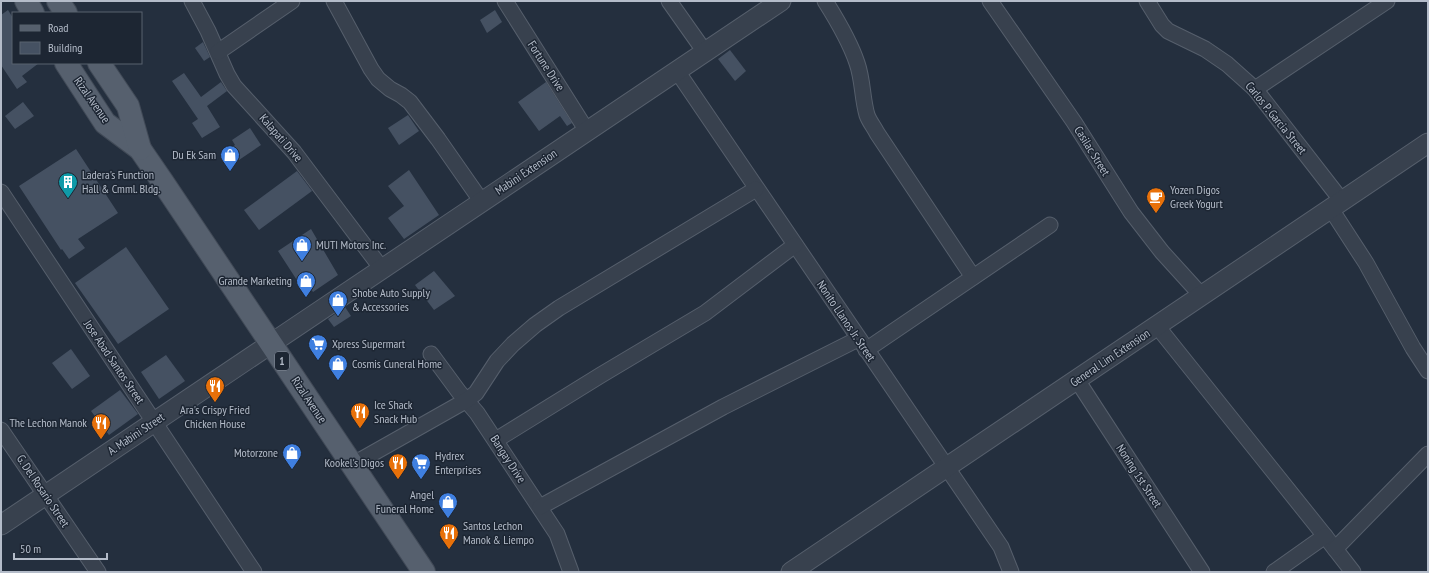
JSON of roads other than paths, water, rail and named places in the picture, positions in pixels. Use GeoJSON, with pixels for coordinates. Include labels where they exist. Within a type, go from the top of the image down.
{"type":"FeatureCollection","features":[{"type":"Feature","properties":{"kind":"main road"},"geometry":{"type":"LineString","coordinates":[[26,1],[32,12]]}},
{"type":"Feature","properties":{"kind":"main road"},"geometry":{"type":"LineString","coordinates":[[58,1],[65,12]]}},
{"type":"Feature","properties":{"kind":"main road","name":"Rizal Avenue"},"geometry":{"type":"LineString","coordinates":[[67,64],[106,123],[140,150],[424,572]]}},
{"type":"Feature","properties":{"kind":"main road","name":"Rizal Avenue"},"geometry":{"type":"LineString","coordinates":[[100,64],[128,106],[140,150]]}},
{"type":"Feature","properties":{"kind":"street","name":"Kalapati Drive"},"geometry":{"type":"LineString","coordinates":[[192,1],[234,86],[294,152],[382,269]]}},
{"type":"Feature","properties":{"kind":"street"},"geometry":{"type":"LineString","coordinates":[[218,52],[292,1]]}},
{"type":"Feature","properties":{"kind":"street"},"geometry":{"type":"LineString","coordinates":[[334,1],[378,79],[390,89],[402,94],[410,102],[482,202]]}},
{"type":"Feature","properties":{"kind":"street","name":"Fortune Drive"},"geometry":{"type":"LineString","coordinates":[[505,1],[588,131]]}},
{"type":"Feature","properties":{"kind":"street"},"geometry":{"type":"LineString","coordinates":[[669,1],[704,52]]}},
{"type":"Feature","properties":{"kind":"street","name":"Mabini Extension"},"geometry":{"type":"LineString","coordinates":[[270,343],[781,1]]}},
{"type":"Feature","properties":{"kind":"street"},"geometry":{"type":"LineString","coordinates":[[825,1],[845,36],[857,63],[863,86],[864,104],[867,117],[973,277]]}},
{"type":"Feature","properties":{"kind":"street","name":"Casilac Street"},"geometry":{"type":"LineString","coordinates":[[990,1],[1058,98],[1131,212],[1162,252],[1202,296]]}},
{"type":"Feature","properties":{"kind":"street","name":"Carlos P. Garcia Street"},"geometry":{"type":"LineString","coordinates":[[1147,1],[1162,25],[1168,31],[1205,48],[1227,64],[1255,89],[1337,205],[1366,263],[1413,348],[1428,371]]}},
{"type":"Feature","properties":{"kind":"street"},"geometry":{"type":"LineString","coordinates":[[1255,89],[1372,5],[1388,1]]}},
{"type":"Feature","properties":{"kind":"street","name":"Nonito Llanos Jr. Street"},"geometry":{"type":"LineString","coordinates":[[677,71],[862,345],[1001,547],[1011,572]]}},
{"type":"Feature","properties":{"kind":"street","name":"General Lim Extension"},"geometry":{"type":"LineString","coordinates":[[791,572],[1428,143]]}},
{"type":"Feature","properties":{"kind":"street"},"geometry":{"type":"LineString","coordinates":[[352,465],[476,393],[497,361],[513,344],[559,308],[756,189]]}},
{"type":"Feature","properties":{"kind":"street","name":"Jose Abad Santos Street"},"geometry":{"type":"LineString","coordinates":[[1,192],[254,572]]}},
{"type":"Feature","properties":{"kind":"street"},"geometry":{"type":"LineString","coordinates":[[540,507],[716,411],[862,345],[973,277],[1050,225]]}},
{"type":"Feature","properties":{"kind":"street"},"geometry":{"type":"LineString","coordinates":[[496,440],[601,375],[705,314],[794,245]]}},
{"type":"Feature","properties":{"kind":"street"},"geometry":{"type":"LineString","coordinates":[[1157,326],[1325,536],[1352,572]]}},
{"type":"Feature","properties":{"kind":"street","name":"A. Mabini Street"},"geometry":{"type":"LineString","coordinates":[[1,524],[270,343]]}},
{"type":"Feature","properties":{"kind":"street","name":"Bangay Drive"},"geometry":{"type":"LineString","coordinates":[[431,354],[477,413],[540,507],[557,534],[571,572]]}},
{"type":"Feature","properties":{"kind":"street","name":"Noning 1st Street"},"geometry":{"type":"LineString","coordinates":[[1077,380],[1202,572]]}},
{"type":"Feature","properties":{"kind":"street","name":"G. Del Rosario Street"},"geometry":{"type":"LineString","coordinates":[[1,430],[98,572]]}},
{"type":"Feature","properties":{"kind":"street"},"geometry":{"type":"LineString","coordinates":[[1335,549],[1428,454]]}},
{"type":"Feature","properties":{"kind":"street"},"geometry":{"type":"LineString","coordinates":[[1274,572],[1325,536]]}},
{"type":"Feature","properties":{"kind":"place","name":"Du Ek Sam"},"geometry":{"type":"Point","coordinates":[230,172]}},
{"type":"Feature","properties":{"kind":"place","name":"Ladera's Function Hall & Cmml. Bldg."},"geometry":{"type":"Point","coordinates":[68,199]}},
{"type":"Feature","properties":{"kind":"place","name":"Yozen Digos Greek Yogurt"},"geometry":{"type":"Point","coordinates":[1156,214]}},
{"type":"Feature","properties":{"kind":"place","name":"MUTI Motors Inc."},"geometry":{"type":"Point","coordinates":[302,262]}},
{"type":"Feature","properties":{"kind":"place","name":"Grande Marketing"},"geometry":{"type":"Point","coordinates":[306,298]}},
{"type":"Feature","properties":{"kind":"place","name":"Shobe Auto Supply & Accessories"},"geometry":{"type":"Point","coordinates":[338,317]}},
{"type":"Feature","properties":{"kind":"place","name":"Xpress Supermart"},"geometry":{"type":"Point","coordinates":[318,361]}},
{"type":"Feature","properties":{"kind":"place","name":"Cosmis Cuneral Home"},"geometry":{"type":"Point","coordinates":[338,381]}},
{"type":"Feature","properties":{"kind":"place","name":"Ara's Crispy Fried Chicken House"},"geometry":{"type":"Point","coordinates":[215,403]}},
{"type":"Feature","properties":{"kind":"place","name":"Ice Shack Snack Hub"},"geometry":{"type":"Point","coordinates":[360,429]}},
{"type":"Feature","properties":{"kind":"place","name":"The Lechon Manok"},"geometry":{"type":"Point","coordinates":[101,440]}},
{"type":"Feature","properties":{"kind":"place","name":"Motorzone"},"geometry":{"type":"Point","coordinates":[292,470]}},
{"type":"Feature","properties":{"kind":"place","name":"Kookel's Digos"},"geometry":{"type":"Point","coordinates":[398,480]}},
{"type":"Feature","properties":{"kind":"place","name":"Hydrex Enterprises"},"geometry":{"type":"Point","coordinates":[421,480]}},
{"type":"Feature","properties":{"kind":"place","name":"Angel Funeral Home"},"geometry":{"type":"Point","coordinates":[448,519]}},
{"type":"Feature","properties":{"kind":"place","name":"Santos Lechon Manok & Liempo"},"geometry":{"type":"Point","coordinates":[449,550]}}]}
